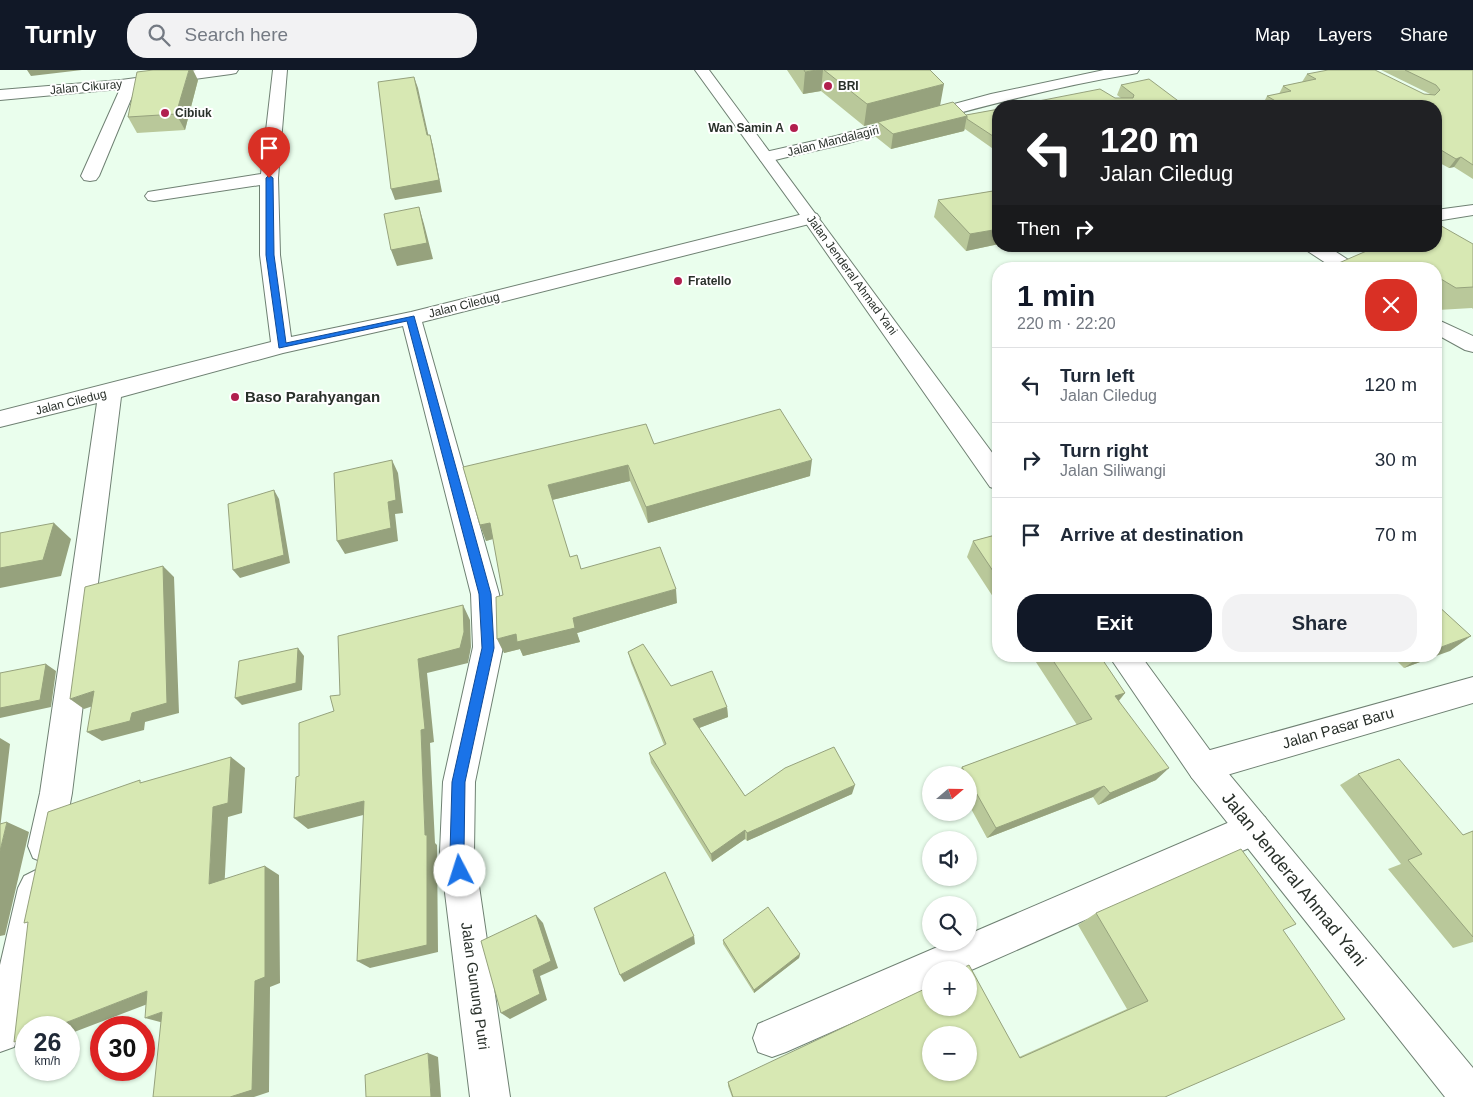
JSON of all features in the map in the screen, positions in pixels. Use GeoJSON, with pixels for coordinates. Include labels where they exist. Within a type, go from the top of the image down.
{"type":"FeatureCollection","features":[{"type":"Feature","properties":{"kind":"street","name":"Jalan Cikuray"},"geometry":{"type":"LineString","coordinates":[[0,95],[130,83],[231,70]]}},
{"type":"Feature","properties":{"kind":"street"},"geometry":{"type":"LineString","coordinates":[[280,70],[269,178],[270,255],[282,346]]}},
{"type":"Feature","properties":{"kind":"street","name":"Jalan Jenderal Ahmad Yani"},"geometry":{"type":"LineString","coordinates":[[702,70],[767,157],[992,471]]}},
{"type":"Feature","properties":{"kind":"street","name":"Jalan Mandalagiri"},"geometry":{"type":"LineString","coordinates":[[767,157],[851,138],[1008,94],[1082,78],[1132,70]]}},
{"type":"Feature","properties":{"kind":"street"},"geometry":{"type":"LineString","coordinates":[[1082,78],[1097,90]]}},
{"type":"Feature","properties":{"kind":"street"},"geometry":{"type":"LineString","coordinates":[[90,176],[130,83]]}},
{"type":"Feature","properties":{"kind":"street"},"geometry":{"type":"LineString","coordinates":[[154,196],[269,178]]}},
{"type":"Feature","properties":{"kind":"street"},"geometry":{"type":"LineString","coordinates":[[1442,215],[1473,210]]}},
{"type":"Feature","properties":{"kind":"street","name":"Jalan Ciledug"},"geometry":{"type":"LineString","coordinates":[[0,419],[282,346],[410,318],[811,218]]}},
{"type":"Feature","properties":{"kind":"street"},"geometry":{"type":"LineString","coordinates":[[1330,252],[1341,262]]}},
{"type":"Feature","properties":{"kind":"street","name":"Jalan Gunung Putri"},"geometry":{"type":"LineString","coordinates":[[410,318],[485,594],[488,648],[459,782],[457,852],[490,1097]]}},
{"type":"Feature","properties":{"kind":"street"},"geometry":{"type":"LineString","coordinates":[[1442,328],[1473,345]]}},
{"type":"Feature","properties":{"kind":"street"},"geometry":{"type":"LineString","coordinates":[[0,1033],[9,1007],[56,793],[110,392]]}},
{"type":"Feature","properties":{"kind":"street","name":"Jalan Jenderal Ahmad Yani"},"geometry":{"type":"LineString","coordinates":[[1128,662],[1203,767],[1471,1097]]}},
{"type":"Feature","properties":{"kind":"street","name":"Jalan Pasar Baru"},"geometry":{"type":"LineString","coordinates":[[1203,767],[1473,690]]}},
{"type":"Feature","properties":{"kind":"street"},"geometry":{"type":"LineString","coordinates":[[772,1038],[1252,829]]}},
{"type":"Feature","properties":{"kind":"building"},"geometry":{"type":"Polygon","coordinates":[[[189,70],[176,114],[128,117],[137,72],[189,70]]]}},
{"type":"Feature","properties":{"kind":"building"},"geometry":{"type":"Polygon","coordinates":[[[824,70],[930,70],[944,84],[867,104],[824,70]]]}},
{"type":"Feature","properties":{"kind":"building"},"geometry":{"type":"Polygon","coordinates":[[[1328,70],[1375,70],[1424,94],[1435,95],[1440,90],[1436,85],[1405,70],[1473,70],[1473,165],[1461,157],[1456,159],[1442,151],[1442,100],[1274,100],[1267,96],[1291,91],[1283,86],[1316,79],[1307,74],[1328,70]]]}},
{"type":"Feature","properties":{"kind":"building"},"geometry":{"type":"Polygon","coordinates":[[[414,77],[427,135],[430,135],[439,180],[391,189],[378,82],[414,77]]]}},
{"type":"Feature","properties":{"kind":"building"},"geometry":{"type":"Polygon","coordinates":[[[1149,79],[1177,100],[1044,100],[1100,89],[1115,98],[1133,98],[1134,95],[1121,85],[1149,79]]]}},
{"type":"Feature","properties":{"kind":"building"},"geometry":{"type":"Polygon","coordinates":[[[953,102],[967,116],[893,134],[878,122],[953,102]]]}},
{"type":"Feature","properties":{"kind":"building"},"geometry":{"type":"Polygon","coordinates":[[[992,110],[992,135],[967,119],[966,115],[992,110]]]}},
{"type":"Feature","properties":{"kind":"building"},"geometry":{"type":"Polygon","coordinates":[[[992,191],[992,230],[970,234],[938,200],[992,191]]]}},
{"type":"Feature","properties":{"kind":"building"},"geometry":{"type":"Polygon","coordinates":[[[419,207],[427,243],[391,250],[384,214],[419,207]]]}},
{"type":"Feature","properties":{"kind":"building"},"geometry":{"type":"Polygon","coordinates":[[[1442,226],[1473,244],[1473,287],[1456,288],[1442,280],[1442,262],[1341,262],[1364,252],[1442,252],[1442,226]]]}},
{"type":"Feature","properties":{"kind":"building"},"geometry":{"type":"Polygon","coordinates":[[[780,409],[812,460],[646,507],[628,465],[548,485],[570,557],[577,555],[581,569],[660,547],[676,589],[573,618],[575,628],[517,642],[516,634],[497,639],[496,597],[503,595],[490,523],[480,525],[463,467],[646,424],[654,444],[780,409]]]}},
{"type":"Feature","properties":{"kind":"building"},"geometry":{"type":"Polygon","coordinates":[[[392,460],[396,500],[388,502],[391,528],[337,541],[334,473],[392,460]]]}},
{"type":"Feature","properties":{"kind":"building"},"geometry":{"type":"Polygon","coordinates":[[[274,490],[284,555],[233,570],[228,504],[274,490]]]}},
{"type":"Feature","properties":{"kind":"building"},"geometry":{"type":"Polygon","coordinates":[[[54,523],[43,560],[0,568],[0,533],[54,523]]]}},
{"type":"Feature","properties":{"kind":"building"},"geometry":{"type":"Polygon","coordinates":[[[992,536],[992,570],[973,541],[992,536]]]}},
{"type":"Feature","properties":{"kind":"building"},"geometry":{"type":"Polygon","coordinates":[[[163,566],[167,703],[132,713],[130,721],[87,732],[94,691],[70,699],[85,587],[163,566]]]}},
{"type":"Feature","properties":{"kind":"building"},"geometry":{"type":"Polygon","coordinates":[[[463,605],[464,632],[460,648],[418,659],[425,729],[421,730],[425,835],[427,835],[427,945],[357,961],[364,801],[294,818],[296,777],[299,776],[299,723],[334,711],[330,696],[340,695],[338,636],[463,605]]]}},
{"type":"Feature","properties":{"kind":"building"},"geometry":{"type":"Polygon","coordinates":[[[1442,609],[1471,636],[1442,647],[1442,609]]]}},
{"type":"Feature","properties":{"kind":"building"},"geometry":{"type":"Polygon","coordinates":[[[643,644],[671,686],[712,671],[727,707],[693,719],[745,796],[785,768],[834,747],[855,785],[747,833],[745,830],[711,854],[649,753],[666,744],[628,652],[643,644]]]}},
{"type":"Feature","properties":{"kind":"building"},"geometry":{"type":"Polygon","coordinates":[[[298,648],[296,683],[235,698],[239,661],[298,648]]]}},
{"type":"Feature","properties":{"kind":"building"},"geometry":{"type":"Polygon","coordinates":[[[1054,662],[1104,662],[1125,693],[1115,696],[1169,768],[1110,793],[1104,786],[996,828],[978,796],[978,766],[965,766],[1092,719],[1054,662]]]}},
{"type":"Feature","properties":{"kind":"building"},"geometry":{"type":"Polygon","coordinates":[[[46,664],[40,700],[0,708],[0,673],[46,664]]]}},
{"type":"Feature","properties":{"kind":"building"},"geometry":{"type":"Polygon","coordinates":[[[231,757],[228,803],[213,807],[209,884],[265,866],[265,977],[255,981],[252,1090],[230,1097],[153,1097],[162,1012],[145,1016],[147,991],[80,1017],[17,1016],[28,922],[24,923],[48,812],[140,780],[140,783],[231,757]]]}},
{"type":"Feature","properties":{"kind":"building"},"geometry":{"type":"Polygon","coordinates":[[[1399,759],[1463,835],[1473,831],[1473,937],[1408,860],[1422,854],[1358,774],[1399,759]]]}},
{"type":"Feature","properties":{"kind":"building"},"geometry":{"type":"Polygon","coordinates":[[[7,822],[0,851],[0,824],[7,822]]]}},
{"type":"Feature","properties":{"kind":"building"},"geometry":{"type":"Polygon","coordinates":[[[1241,849],[1296,924],[1283,930],[1345,1019],[1165,1097],[733,1097],[728,1082],[922,990],[922,1016],[977,1016],[977,980],[1020,1058],[1148,1001],[1096,913],[1241,849]]]}},
{"type":"Feature","properties":{"kind":"building"},"geometry":{"type":"Polygon","coordinates":[[[665,872],[694,936],[620,975],[594,908],[665,872]]]}},
{"type":"Feature","properties":{"kind":"building"},"geometry":{"type":"Polygon","coordinates":[[[768,907],[800,954],[754,990],[723,940],[768,907]]]}},
{"type":"Feature","properties":{"kind":"building"},"geometry":{"type":"Polygon","coordinates":[[[536,915],[551,961],[533,970],[540,994],[501,1013],[481,941],[536,915]]]}},
{"type":"Feature","properties":{"kind":"building"},"geometry":{"type":"Polygon","coordinates":[[[428,1053],[431,1097],[366,1097],[365,1075],[428,1053]]]}},
{"type":"Feature","properties":{"kind":"place","name":"BRI"},"geometry":{"type":"Point","coordinates":[828,86]}},
{"type":"Feature","properties":{"kind":"place","name":"Cibiuk"},"geometry":{"type":"Point","coordinates":[165,113]}},
{"type":"Feature","properties":{"kind":"place","name":"Wan Samin A"},"geometry":{"type":"Point","coordinates":[794,128]}},
{"type":"Feature","properties":{"kind":"place","name":"Fratello"},"geometry":{"type":"Point","coordinates":[678,281]}},
{"type":"Feature","properties":{"kind":"place","name":"Baso Parahyangan"},"geometry":{"type":"Point","coordinates":[235,397]}},
{"type":"Feature","properties":{"kind":"route"},"geometry":{"type":"LineString","coordinates":[[269,178],[270,255],[282,346],[410,318],[485,594],[488,648],[468,732],[459,782],[457,852],[460,871]]}}]}
